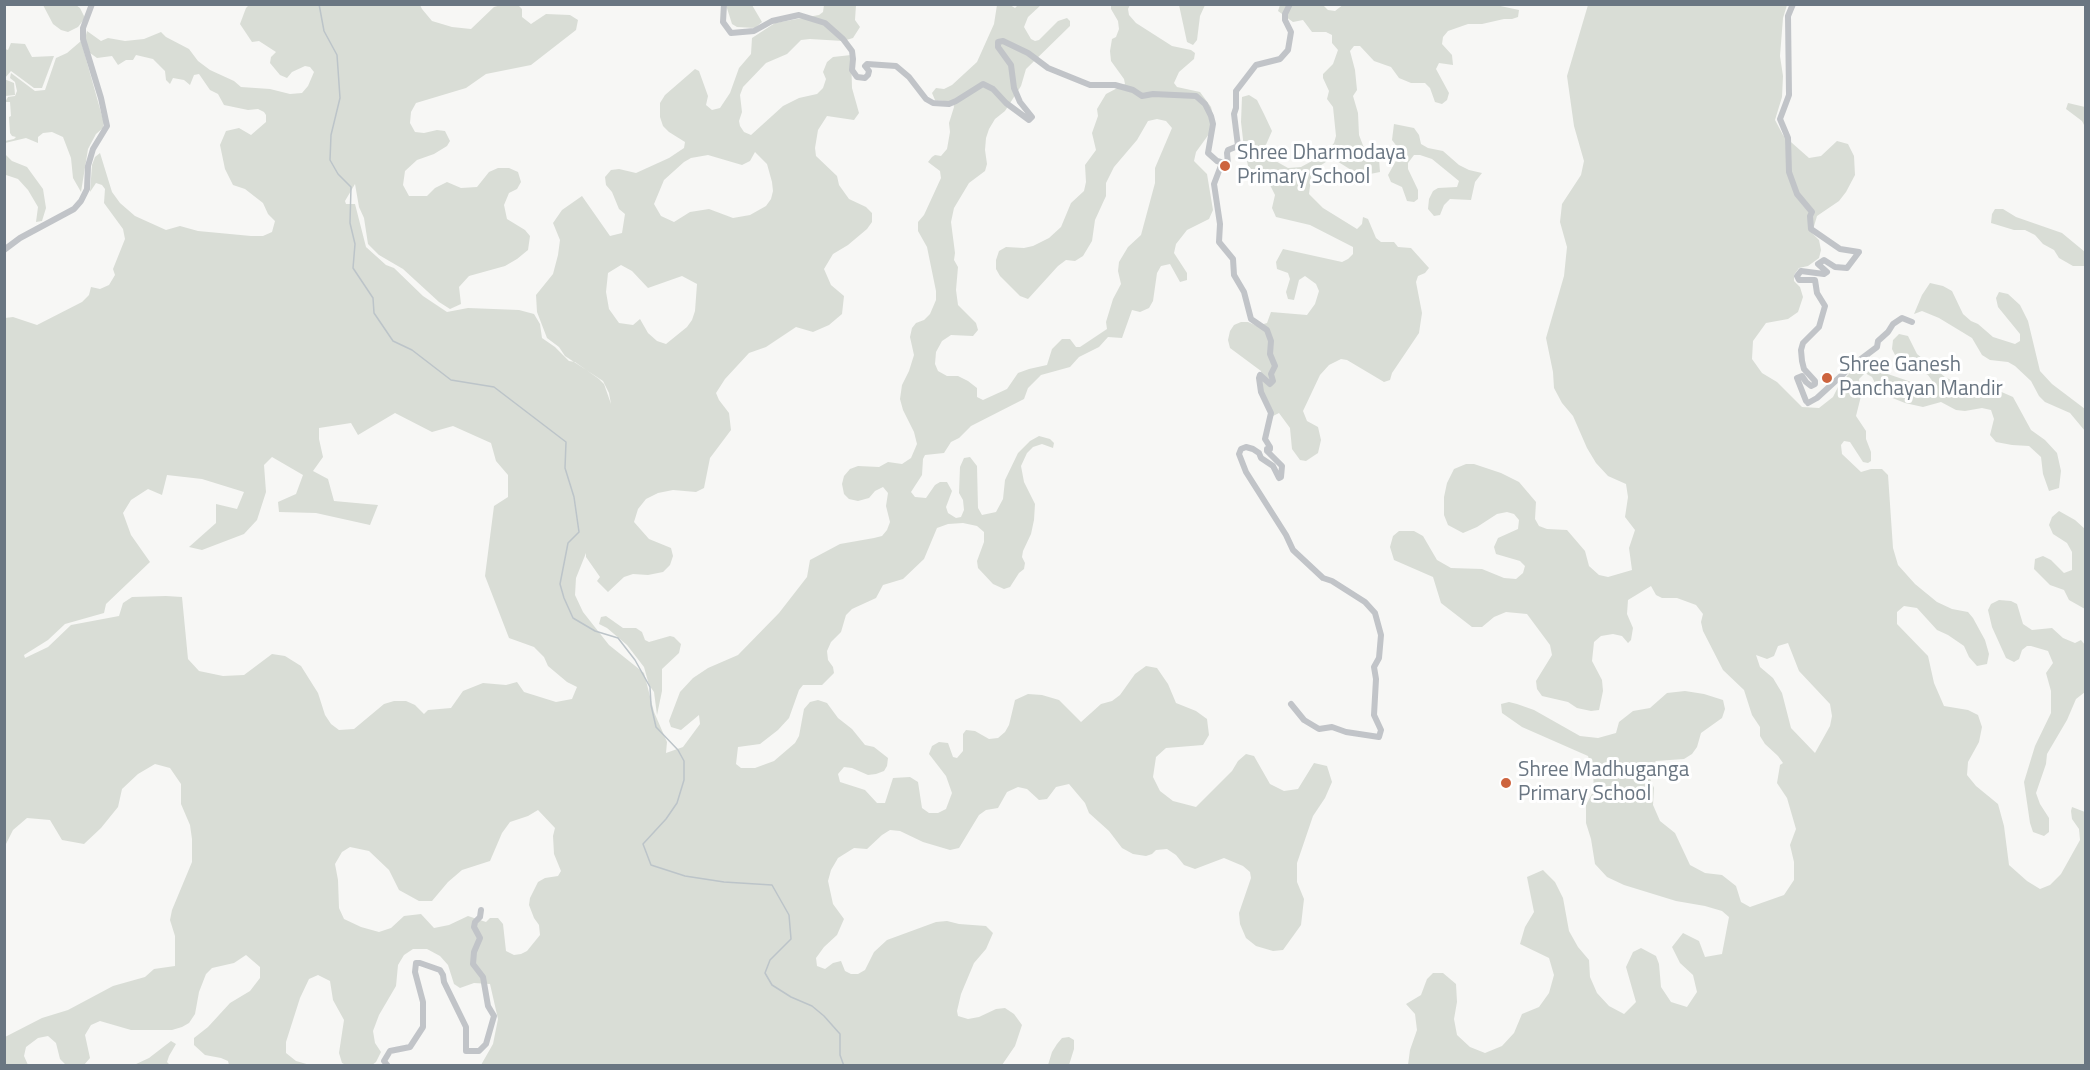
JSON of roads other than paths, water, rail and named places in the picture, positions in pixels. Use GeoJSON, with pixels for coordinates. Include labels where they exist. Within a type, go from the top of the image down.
{"type":"FeatureCollection","features":[{"type":"Feature","properties":{"kind":"street"},"geometry":{"type":"LineString","coordinates":[[4,250],[20,238],[74,209],[87,189],[88,166],[93,149],[107,126],[83,39],[83,28],[92,4]]}},
{"type":"Feature","properties":{"kind":"street"},"geometry":{"type":"LineString","coordinates":[[724,4],[723,22],[731,33],[754,32],[772,21],[799,15],[825,23],[843,39],[852,51],[852,70],[857,76],[865,78],[868,75],[869,71],[865,66],[867,64],[896,66],[909,77],[926,99],[933,103],[949,104],[984,84],[1029,120],[1032,117],[1020,102],[1014,88],[1011,65],[998,47],[998,42],[1003,41],[1028,53],[1048,68],[1090,85],[1115,85],[1133,90],[1142,96],[1153,94],[1196,96],[1205,104],[1213,124],[1208,153],[1222,163],[1228,164],[1228,150],[1238,146],[1234,114],[1237,87],[1256,65],[1280,59],[1288,50],[1291,32],[1285,14],[1290,4]]}},
{"type":"Feature","properties":{"kind":"street"},"geometry":{"type":"LineString","coordinates":[[1793,4],[1788,16],[1789,95],[1780,119],[1788,138],[1789,172],[1797,194],[1812,212],[1810,229],[1840,249],[1858,252],[1847,268],[1835,267],[1824,260],[1818,264],[1827,272],[1824,274],[1801,271],[1797,276],[1798,280],[1815,280],[1817,293],[1826,306],[1819,327],[1803,343],[1801,350],[1804,369],[1815,381],[1815,384],[1811,386],[1802,376],[1797,378],[1807,402],[1817,398],[1852,365],[1877,347],[1878,341],[1893,324],[1902,318],[1912,322]]}},
{"type":"Feature","properties":{"kind":"street"},"geometry":{"type":"LineString","coordinates":[[1222,163],[1214,184],[1220,224],[1219,242],[1233,259],[1235,279],[1244,292],[1251,319],[1267,330],[1271,340],[1270,354],[1275,366],[1271,375],[1273,381],[1270,384],[1260,375],[1259,378],[1261,392],[1271,413],[1265,439],[1270,447],[1267,451],[1282,466],[1281,477],[1279,478],[1273,466],[1253,449],[1246,447],[1241,449],[1239,454],[1246,472],[1293,550],[1323,578],[1332,581],[1365,602],[1375,613],[1381,635],[1379,658],[1374,667],[1376,679],[1374,715],[1381,730],[1379,737],[1346,732],[1332,727],[1319,729],[1304,720],[1291,704]]}},
{"type":"Feature","properties":{"kind":"street"},"geometry":{"type":"LineString","coordinates":[[388,1065],[384,1061],[390,1051],[410,1047],[423,1027],[423,1002],[415,972],[416,963],[440,970],[443,975],[444,982],[466,1027],[466,1051],[483,1049],[494,1016],[488,1006],[483,977],[473,964],[474,952],[480,938],[474,927],[481,910]]}},
{"type":"Feature","properties":{"kind":"waterway"},"geometry":{"type":"LineString","coordinates":[[319,4],[324,31],[337,55],[338,69],[340,98],[331,135],[330,160],[338,174],[351,187],[350,223],[355,244],[353,268],[373,298],[374,313],[393,341],[412,350],[451,380],[494,387],[566,442],[565,468],[574,497],[579,532],[568,543],[560,584],[564,598],[573,618],[595,631],[618,638],[635,660],[650,687],[656,727],[678,750],[684,761],[684,780],[677,803],[643,844],[651,865],[685,876],[724,882],[772,885],[789,915],[791,939],[770,960],[765,973],[772,985],[812,1006],[840,1034],[840,1055],[844,1066]]}},
{"type":"Feature","properties":{"kind":"place","name":"Shree Dharmodaya Primary School"},"geometry":{"type":"Point","coordinates":[1225,166]}},
{"type":"Feature","properties":{"kind":"place","name":"Shree Ganesh Panchayan Mandir"},"geometry":{"type":"Point","coordinates":[1827,378]}},
{"type":"Feature","properties":{"kind":"place","name":"Shree Madhuganga Primary School"},"geometry":{"type":"Point","coordinates":[1506,783]}}]}
